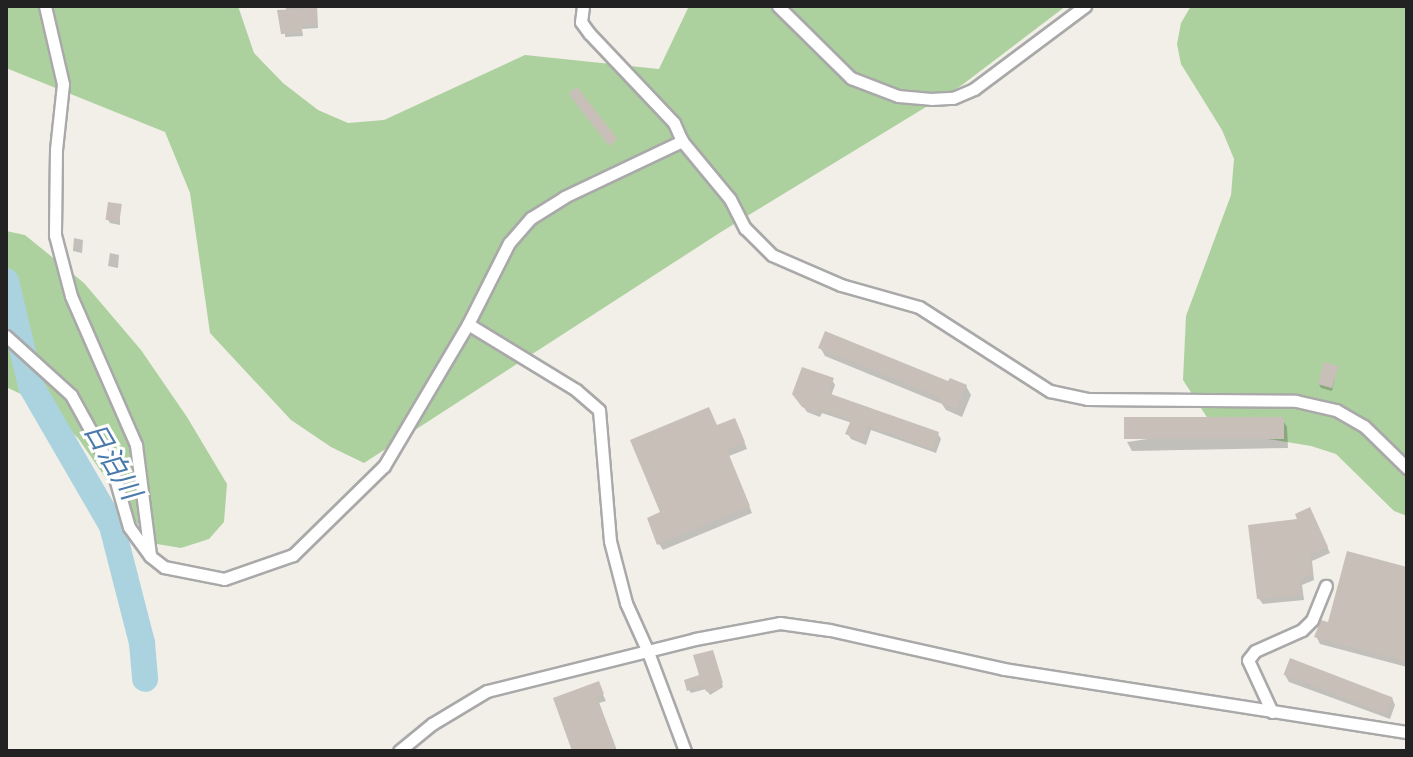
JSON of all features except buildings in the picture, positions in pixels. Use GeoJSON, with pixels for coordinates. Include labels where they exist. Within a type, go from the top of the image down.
{"type":"FeatureCollection","features":[{"type":"Feature","properties":{"kind":"street"},"geometry":{"type":"LineString","coordinates":[[45,6],[63,84],[56,150],[55,235],[71,296],[136,445],[150,556]]}},
{"type":"Feature","properties":{"kind":"street"},"geometry":{"type":"LineString","coordinates":[[583,6],[581,22],[589,33],[674,123],[682,141],[730,199],[745,228],[772,255],[841,285],[919,307],[1050,391],[1087,399],[1296,401],[1336,410],[1364,426],[1407,468]]}},
{"type":"Feature","properties":{"kind":"street"},"geometry":{"type":"LineString","coordinates":[[778,6],[851,78],[898,96],[931,99],[953,98],[974,89],[1085,6]]}},
{"type":"Feature","properties":{"kind":"street"},"geometry":{"type":"LineString","coordinates":[[6,336],[71,395],[113,471],[129,527],[150,556],[164,567],[224,579],[293,555],[384,466],[468,324],[509,243],[531,218],[564,197],[682,141]]}},
{"type":"Feature","properties":{"kind":"street"},"geometry":{"type":"LineString","coordinates":[[468,324],[576,390],[599,410],[610,541],[626,603],[685,751]]}},
{"type":"Feature","properties":{"kind":"street"},"geometry":{"type":"LineString","coordinates":[[1272,712],[1248,660],[1255,651],[1302,630],[1312,620],[1326,586]]}},
{"type":"Feature","properties":{"kind":"street"},"geometry":{"type":"LineString","coordinates":[[399,751],[432,724],[487,691],[780,623],[830,630],[1004,669],[1407,732]]}},
{"type":"Feature","properties":{"kind":"green space"},"geometry":{"type":"Polygon","coordinates":[[[6,6],[238,6],[254,53],[283,83],[318,110],[348,123],[384,120],[525,55],[659,69],[689,6],[1066,6],[962,85],[721,232],[364,463],[331,447],[291,420],[210,333],[190,193],[165,132],[6,68],[6,6]]]}},
{"type":"Feature","properties":{"kind":"green space"},"geometry":{"type":"Polygon","coordinates":[[[1191,6],[1407,6],[1407,516],[1394,511],[1336,454],[1311,446],[1231,433],[1208,419],[1183,380],[1186,316],[1231,195],[1234,159],[1222,130],[1181,64],[1177,44],[1181,23],[1191,6]]]}},
{"type":"Feature","properties":{"kind":"green space"},"geometry":{"type":"Polygon","coordinates":[[[6,231],[25,235],[84,283],[141,350],[187,417],[227,484],[224,522],[209,539],[181,548],[157,544],[136,522],[78,438],[42,404],[6,387],[6,231]]]}},
{"type":"Feature","properties":{"kind":"waterway","name":"日泊川"},"geometry":{"type":"LineString","coordinates":[[6,281],[31,386],[112,526],[142,643],[145,679]]}}]}
